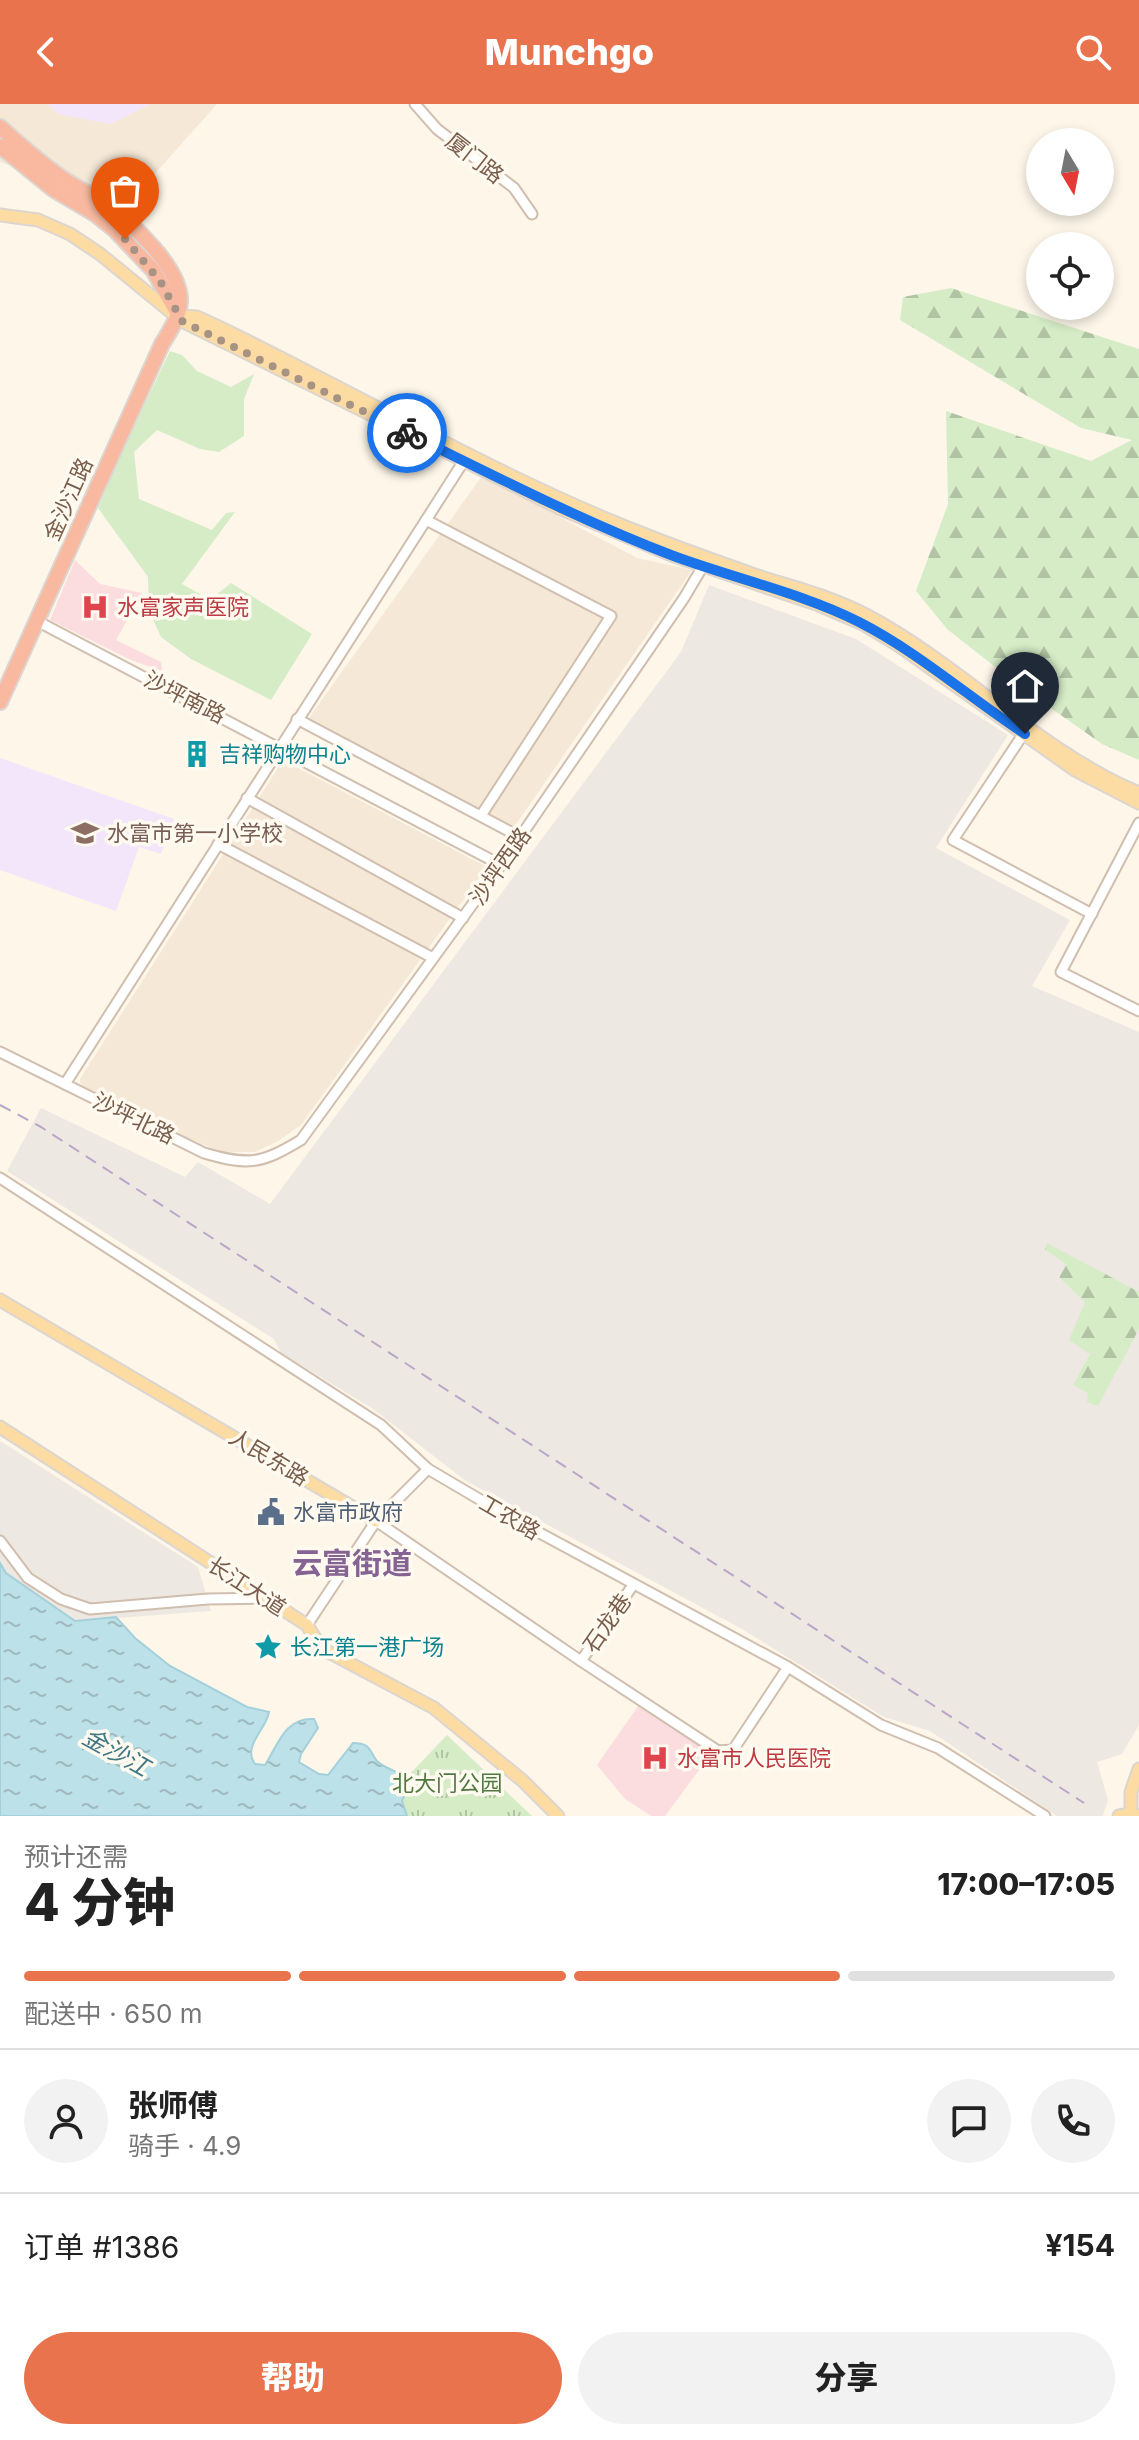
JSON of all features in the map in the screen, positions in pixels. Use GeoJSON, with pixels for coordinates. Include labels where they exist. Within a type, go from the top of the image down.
{"type":"FeatureCollection","features":[{"type":"Feature","properties":{"kind":"highway"},"geometry":{"type":"LineString","coordinates":[[0,127],[54,172],[109,206],[140,234],[174,277],[179,292],[179,316]]}},
{"type":"Feature","properties":{"kind":"highway"},"geometry":{"type":"LineString","coordinates":[[0,146],[53,189],[115,230],[153,270],[179,316]]}},
{"type":"Feature","properties":{"kind":"highway","name":"金沙江路"},"geometry":{"type":"LineString","coordinates":[[0,702],[162,344],[179,316]]}},
{"type":"Feature","properties":{"kind":"main road"},"geometry":{"type":"LineString","coordinates":[[0,215],[38,220],[70,234],[100,254],[182,321],[466,457],[578,517],[705,562],[863,624],[1026,729],[1093,770],[1139,793]]}},
{"type":"Feature","properties":{"kind":"main road"},"geometry":{"type":"LineString","coordinates":[[1026,729],[1088,778],[1139,803]]}},
{"type":"Feature","properties":{"kind":"main road","name":"人民东路"},"geometry":{"type":"LineString","coordinates":[[0,1300],[376,1521]]}},
{"type":"Feature","properties":{"kind":"main road","name":"长江大道"},"geometry":{"type":"LineString","coordinates":[[0,1427],[307,1625],[321,1648],[434,1708],[523,1781],[558,1816]]}},
{"type":"Feature","properties":{"kind":"main road"},"geometry":{"type":"LineString","coordinates":[[1130,1815],[1131,1792],[1139,1769]]}},
{"type":"Feature","properties":{"kind":"street","name":"厦门路"},"geometry":{"type":"LineString","coordinates":[[415,104],[437,129],[514,188],[532,214]]}},
{"type":"Feature","properties":{"kind":"street"},"geometry":{"type":"LineString","coordinates":[[65,1084],[466,457]]}},
{"type":"Feature","properties":{"kind":"street"},"geometry":{"type":"LineString","coordinates":[[426,520],[611,616],[482,814]]}},
{"type":"Feature","properties":{"kind":"street","name":"沙坪西路"},"geometry":{"type":"LineString","coordinates":[[272,1157],[301,1140],[463,918],[684,598],[705,562]]}},
{"type":"Feature","properties":{"kind":"street","name":"沙坪南路"},"geometry":{"type":"LineString","coordinates":[[37,621],[280,746],[501,865]]}},
{"type":"Feature","properties":{"kind":"street"},"geometry":{"type":"LineString","coordinates":[[297,719],[520,837]]}},
{"type":"Feature","properties":{"kind":"street"},"geometry":{"type":"LineString","coordinates":[[1026,729],[953,840],[1092,914]]}},
{"type":"Feature","properties":{"kind":"street"},"geometry":{"type":"LineString","coordinates":[[247,798],[463,918]]}},
{"type":"Feature","properties":{"kind":"street"},"geometry":{"type":"LineString","coordinates":[[1139,823],[1061,972],[1139,1011]]}},
{"type":"Feature","properties":{"kind":"street"},"geometry":{"type":"LineString","coordinates":[[218,844],[433,958]]}},
{"type":"Feature","properties":{"kind":"street","name":"沙坪北路"},"geometry":{"type":"LineString","coordinates":[[0,1052],[204,1153],[239,1163],[272,1157]]}},
{"type":"Feature","properties":{"kind":"street"},"geometry":{"type":"LineString","coordinates":[[0,1195],[4,1181]]}},
{"type":"Feature","properties":{"kind":"street","name":"工农路"},"geometry":{"type":"LineString","coordinates":[[4,1181],[381,1425],[428,1469],[633,1585],[788,1667],[881,1725],[938,1748],[1045,1816]]}},
{"type":"Feature","properties":{"kind":"street"},"geometry":{"type":"LineString","coordinates":[[307,1625],[376,1521],[428,1469]]}},
{"type":"Feature","properties":{"kind":"street","name":"人民东路"},"geometry":{"type":"LineString","coordinates":[[376,1521],[718,1751],[733,1750],[788,1667]]}},
{"type":"Feature","properties":{"kind":"street"},"geometry":{"type":"LineString","coordinates":[[0,1541],[28,1578],[61,1599],[90,1609],[208,1599],[265,1598]]}},
{"type":"Feature","properties":{"kind":"street","name":"石龙巷"},"geometry":{"type":"LineString","coordinates":[[581,1661],[633,1585]]}},
{"type":"Feature","properties":{"kind":"shaded area"},"geometry":{"type":"Polygon","coordinates":[[[0,104],[217,104],[125,207],[0,162],[0,104]]]}},
{"type":"Feature","properties":{"kind":"shaded area"},"geometry":{"type":"Polygon","coordinates":[[[48,104],[150,104],[111,124],[58,114],[48,104]]]}},
{"type":"Feature","properties":{"kind":"shaded area"},"geometry":{"type":"Polygon","coordinates":[[[482,476],[637,558],[692,570],[512,830],[306,722],[482,476]]]}},
{"type":"Feature","properties":{"kind":"shaded area","name":"水富家声医院"},"geometry":{"type":"Polygon","coordinates":[[[75,560],[100,584],[142,593],[116,640],[161,662],[162,671],[131,660],[50,620],[75,560]]]}},
{"type":"Feature","properties":{"kind":"shaded area"},"geometry":{"type":"Polygon","coordinates":[[[709,585],[856,639],[1008,735],[936,848],[1070,920],[1032,986],[1139,1032],[1139,1725],[1122,1754],[1097,1762],[1108,1800],[1103,1816],[1057,1816],[930,1731],[884,1717],[742,1629],[466,1481],[373,1409],[281,1353],[274,1339],[7,1171],[41,1108],[185,1177],[198,1162],[270,1204],[681,652],[709,585]]]}},
{"type":"Feature","properties":{"kind":"shaded area","name":"水富市第一小学校"},"geometry":{"type":"Polygon","coordinates":[[[0,758],[174,819],[161,854],[139,847],[116,911],[0,870],[0,758]]]}},
{"type":"Feature","properties":{"kind":"shaded area"},"geometry":{"type":"Polygon","coordinates":[[[283,760],[487,867],[301,1125],[255,1152],[222,1152],[150,1123],[81,1087],[80,1079],[283,760]]]}},
{"type":"Feature","properties":{"kind":"shaded area"},"geometry":{"type":"Polygon","coordinates":[[[0,1441],[198,1567],[211,1611],[76,1621],[6,1573],[0,1562],[0,1441]]]}},
{"type":"Feature","properties":{"kind":"shaded area","name":"水富市人民医院"},"geometry":{"type":"Polygon","coordinates":[[[641,1702],[713,1751],[665,1816],[651,1816],[625,1799],[597,1765],[641,1702]]]}},
{"type":"Feature","properties":{"kind":"green space"},"geometry":{"type":"Polygon","coordinates":[[[951,288],[1026,312],[1026,320],[1050,320],[1139,349],[1139,760],[1102,744],[1022,688],[947,629],[916,591],[948,504],[946,411],[1091,461],[1132,440],[1081,428],[900,320],[903,297],[951,288]]]}},
{"type":"Feature","properties":{"kind":"green space"},"geometry":{"type":"Polygon","coordinates":[[[170,351],[182,355],[197,371],[231,387],[254,374],[244,399],[244,436],[219,452],[200,449],[157,430],[134,452],[139,499],[212,530],[226,513],[235,512],[182,584],[210,600],[231,583],[312,634],[271,700],[191,659],[161,637],[149,611],[148,577],[98,508],[170,351]]]}},
{"type":"Feature","properties":{"kind":"green space"},"geometry":{"type":"Polygon","coordinates":[[[1047,1243],[1139,1292],[1139,1329],[1098,1406],[1087,1402],[1088,1393],[1073,1385],[1090,1354],[1069,1340],[1085,1302],[1059,1277],[1066,1264],[1045,1249],[1047,1243]]]}},
{"type":"Feature","properties":{"kind":"green space","name":"北大门公园"},"geometry":{"type":"Polygon","coordinates":[[[447,1735],[532,1816],[407,1816],[402,1801],[408,1786],[407,1777],[447,1735]]]}},
{"type":"Feature","properties":{"kind":"water","name":"金沙江"},"geometry":{"type":"Polygon","coordinates":[[[0,1563],[6,1573],[75,1621],[116,1617],[135,1638],[170,1666],[247,1707],[269,1712],[251,1751],[255,1764],[265,1765],[289,1727],[304,1720],[314,1719],[318,1728],[299,1762],[319,1774],[328,1775],[353,1743],[366,1746],[377,1761],[407,1777],[408,1786],[402,1801],[407,1816],[0,1816],[0,1563]]]}},
{"type":"Feature","properties":{"kind":"railway"},"geometry":{"type":"LineString","coordinates":[[0,1105],[41,1127],[1084,1803]]}},
{"type":"Feature","properties":{"kind":"way so far"},"geometry":{"type":"LineString","coordinates":[[125,239],[153,270],[182,321],[407,433]]}},
{"type":"Feature","properties":{"kind":"place","name":"水富家声医院"},"geometry":{"type":"Point","coordinates":[95,607]}},
{"type":"Feature","properties":{"kind":"place","name":"吉祥购物中心"},"geometry":{"type":"Point","coordinates":[197,754]}},
{"type":"Feature","properties":{"kind":"place","name":"水富市第一小学校"},"geometry":{"type":"Point","coordinates":[85,833]}},
{"type":"Feature","properties":{"kind":"place","name":"水富市政府"},"geometry":{"type":"Point","coordinates":[271,1512]}},
{"type":"Feature","properties":{"kind":"place","name":"长江第一港广场"},"geometry":{"type":"Point","coordinates":[268,1647]}},
{"type":"Feature","properties":{"kind":"place","name":"水富市人民医院"},"geometry":{"type":"Point","coordinates":[655,1758]}},
{"type":"Feature","properties":{"kind":"district","name":"云富街道"},"geometry":{"type":"Point","coordinates":[352,1563]}},
{"type":"Feature","properties":{"kind":"route"},"geometry":{"type":"LineString","coordinates":[[407,433],[609,530],[855,620],[898,645],[1025,734]]}}]}
